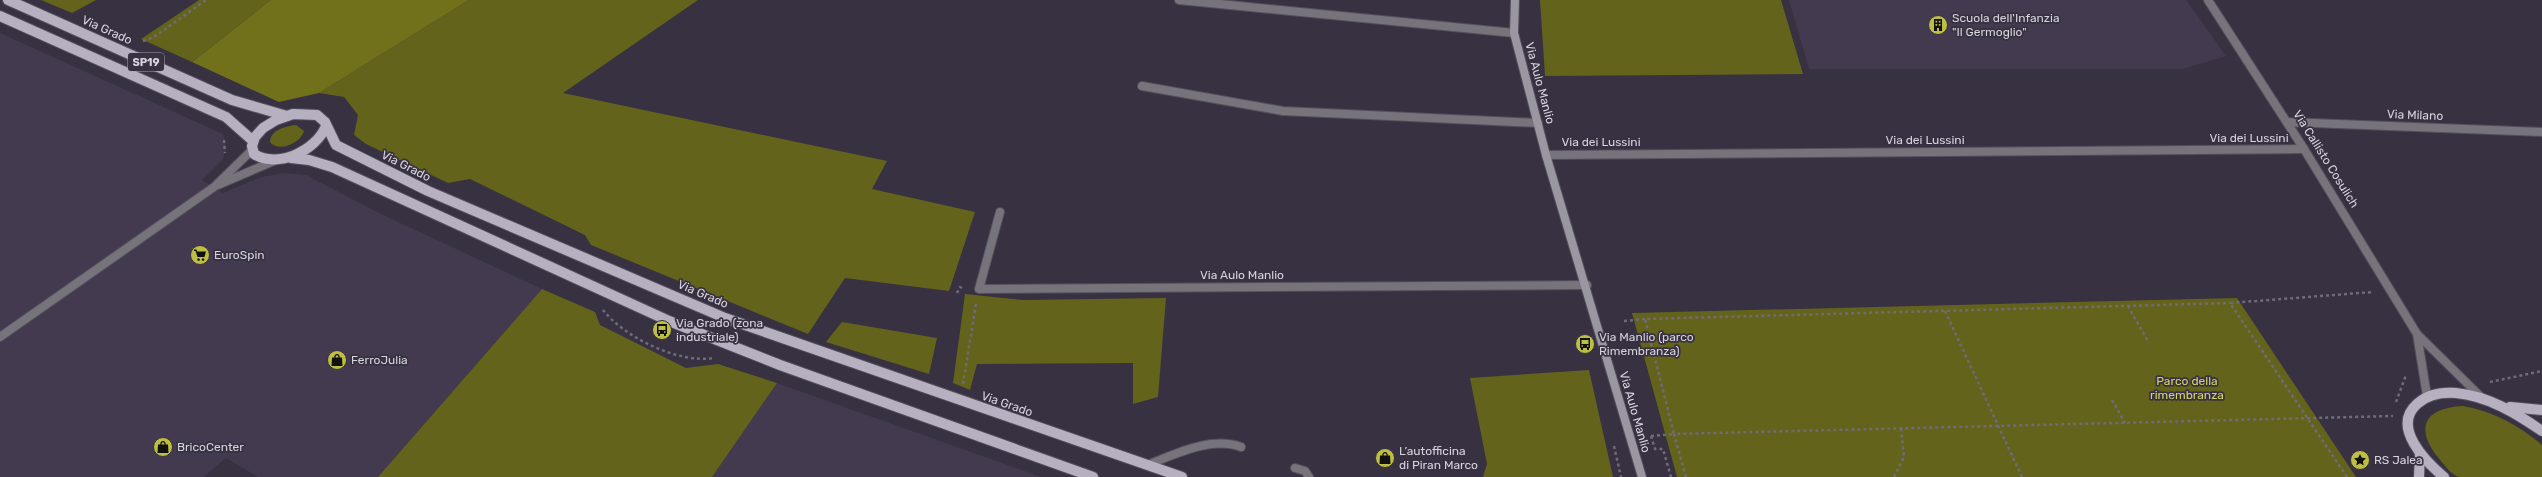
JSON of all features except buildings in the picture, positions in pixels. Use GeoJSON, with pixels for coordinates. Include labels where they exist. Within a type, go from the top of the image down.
{"type":"FeatureCollection","features":[{"type":"Feature","properties":{"kind":"main road","name":"Via Grado"},"geometry":{"type":"LineString","coordinates":[[8,0],[232,100],[287,116]]}},
{"type":"Feature","properties":{"kind":"main road","name":"SP19"},"geometry":{"type":"LineString","coordinates":[[0,16],[226,117],[252,140]]}},
{"type":"Feature","properties":{"kind":"main road","name":"Via Grado"},"geometry":{"type":"LineString","coordinates":[[252,140],[265,126],[287,116],[310,113],[324,120],[336,145],[428,191],[725,318],[960,402],[1182,477]]}},
{"type":"Feature","properties":{"kind":"main road"},"geometry":{"type":"LineString","coordinates":[[252,140],[251,150],[256,156],[265,159],[287,157],[310,148],[321,137],[326,126]]}},
{"type":"Feature","properties":{"kind":"main road"},"geometry":{"type":"LineString","coordinates":[[287,157],[309,160],[332,167],[669,321],[780,365],[1093,477]]}},
{"type":"Feature","properties":{"kind":"main road","name":"Via Callisto Cosulich"},"geometry":{"type":"LineString","coordinates":[[2427,396],[2443,393],[2482,398],[2503,406],[2542,431]]}},
{"type":"Feature","properties":{"kind":"main road"},"geometry":{"type":"LineString","coordinates":[[2427,396],[2414,404],[2408,416],[2409,434],[2420,453],[2444,477]]}},
{"type":"Feature","properties":{"kind":"main road"},"geometry":{"type":"LineString","coordinates":[[2503,406],[2542,410]]}},
{"type":"Feature","properties":{"kind":"main road"},"geometry":{"type":"LineString","coordinates":[[2419,477],[2420,453]]}},
{"type":"Feature","properties":{"kind":"street"},"geometry":{"type":"LineString","coordinates":[[1179,0],[1514,33]]}},
{"type":"Feature","properties":{"kind":"street","name":"Via Aulo Manlio"},"geometry":{"type":"LineString","coordinates":[[1515,0],[1514,33],[1546,155],[1587,285],[1642,477]]}},
{"type":"Feature","properties":{"kind":"street","name":"Via Callisto Cosulich"},"geometry":{"type":"LineString","coordinates":[[2208,0],[2304,149],[2417,334],[2482,398]]}},
{"type":"Feature","properties":{"kind":"street"},"geometry":{"type":"LineString","coordinates":[[1142,86],[1283,111],[1538,123]]}},
{"type":"Feature","properties":{"kind":"street","name":"Via Milano"},"geometry":{"type":"LineString","coordinates":[[2287,122],[2542,132]]}},
{"type":"Feature","properties":{"kind":"street","name":"Via dei Lussini"},"geometry":{"type":"LineString","coordinates":[[1546,155],[2304,149]]}},
{"type":"Feature","properties":{"kind":"street"},"geometry":{"type":"LineString","coordinates":[[0,337],[214,187],[251,150]]}},
{"type":"Feature","properties":{"kind":"street"},"geometry":{"type":"LineString","coordinates":[[214,187],[276,159]]}},
{"type":"Feature","properties":{"kind":"street"},"geometry":{"type":"LineString","coordinates":[[979,289],[1000,212]]}},
{"type":"Feature","properties":{"kind":"street","name":"Via Aulo Manlio"},"geometry":{"type":"LineString","coordinates":[[979,289],[1587,285]]}},
{"type":"Feature","properties":{"kind":"street","name":"Via Callisto Cosulich"},"geometry":{"type":"LineString","coordinates":[[2417,334],[2427,396]]}},
{"type":"Feature","properties":{"kind":"street"},"geometry":{"type":"LineString","coordinates":[[1147,465],[1189,449],[1226,442],[1242,447]]}},
{"type":"Feature","properties":{"kind":"street"},"geometry":{"type":"LineString","coordinates":[[1296,468],[1305,471],[1309,477]]}},
{"type":"Feature","properties":{"kind":"path"},"geometry":{"type":"LineString","coordinates":[[118,49],[154,37],[206,0]]}},
{"type":"Feature","properties":{"kind":"path"},"geometry":{"type":"LineString","coordinates":[[960,402],[979,289]]}},
{"type":"Feature","properties":{"kind":"path"},"geometry":{"type":"LineString","coordinates":[[1624,321],[1645,319],[2230,303],[2392,291]]}},
{"type":"Feature","properties":{"kind":"path"},"geometry":{"type":"LineString","coordinates":[[2230,303],[2347,477]]}},
{"type":"Feature","properties":{"kind":"path"},"geometry":{"type":"LineString","coordinates":[[2128,306],[2149,343]]}},
{"type":"Feature","properties":{"kind":"path"},"geometry":{"type":"LineString","coordinates":[[1945,311],[2022,477]]}},
{"type":"Feature","properties":{"kind":"path"},"geometry":{"type":"LineString","coordinates":[[1645,319],[1686,477]]}},
{"type":"Feature","properties":{"kind":"path"},"geometry":{"type":"LineString","coordinates":[[2112,400],[2125,423]]}},
{"type":"Feature","properties":{"kind":"path"},"geometry":{"type":"LineString","coordinates":[[1671,477],[1664,449],[1655,449],[1650,436],[1674,434],[2393,416]]}},
{"type":"Feature","properties":{"kind":"path"},"geometry":{"type":"LineString","coordinates":[[1894,477],[1904,457],[1901,428]]}},
{"type":"Feature","properties":{"kind":"path"},"geometry":{"type":"LineString","coordinates":[[1613,442],[1621,477]]}},
{"type":"Feature","properties":{"kind":"shaded area"},"geometry":{"type":"Polygon","coordinates":[[[271,0],[469,0],[319,93],[279,102],[192,62],[271,0]]]}},
{"type":"Feature","properties":{"kind":"shaded area"},"geometry":{"type":"Polygon","coordinates":[[[1789,0],[2186,0],[2226,56],[2183,69],[1809,69],[1789,0]]]}},
{"type":"Feature","properties":{"kind":"shaded area"},"geometry":{"type":"Polygon","coordinates":[[[0,33],[223,134],[226,147],[223,159],[202,180],[223,193],[261,177],[283,173],[306,175],[381,214],[542,289],[378,477],[258,477],[226,458],[204,477],[0,477],[0,33]]]}},
{"type":"Feature","properties":{"kind":"shaded area"},"geometry":{"type":"Polygon","coordinates":[[[777,383],[1041,477],[712,477],[777,383]]]}},
{"type":"Feature","properties":{"kind":"green space"},"geometry":{"type":"Polygon","coordinates":[[[41,0],[96,0],[72,13],[41,0]]]}},
{"type":"Feature","properties":{"kind":"green space"},"geometry":{"type":"Polygon","coordinates":[[[199,0],[271,0],[192,62],[141,39],[199,0]]]}},
{"type":"Feature","properties":{"kind":"green space"},"geometry":{"type":"Polygon","coordinates":[[[469,0],[698,0],[563,93],[887,161],[872,189],[975,212],[949,291],[845,278],[808,334],[591,245],[585,235],[470,179],[448,183],[366,144],[354,135],[358,115],[344,97],[319,93],[469,0]]]}},
{"type":"Feature","properties":{"kind":"green space"},"geometry":{"type":"Polygon","coordinates":[[[1540,0],[1781,0],[1803,74],[1545,76],[1540,0]]]}},
{"type":"Feature","properties":{"kind":"green space"},"geometry":{"type":"Polygon","coordinates":[[[296,125],[304,131],[299,139],[294,143],[283,147],[278,147],[270,142],[273,134],[279,129],[296,125]]]}},
{"type":"Feature","properties":{"kind":"green space"},"geometry":{"type":"Polygon","coordinates":[[[542,289],[595,312],[600,325],[686,368],[718,364],[777,383],[712,477],[378,477],[542,289]]]}},
{"type":"Feature","properties":{"kind":"green space"},"geometry":{"type":"Polygon","coordinates":[[[965,294],[1023,300],[1166,298],[1158,397],[1133,404],[1133,363],[977,364],[970,390],[953,383],[965,294]]]}},
{"type":"Feature","properties":{"kind":"green space","name":"Parco della rimembranza"},"geometry":{"type":"Polygon","coordinates":[[[2237,298],[2356,477],[1677,477],[1632,313],[2237,298]]]}},
{"type":"Feature","properties":{"kind":"green space"},"geometry":{"type":"Polygon","coordinates":[[[842,322],[937,338],[929,374],[826,342],[842,322]]]}},
{"type":"Feature","properties":{"kind":"green space"},"geometry":{"type":"Polygon","coordinates":[[[1589,370],[1613,477],[1483,477],[1487,464],[1470,378],[1589,370]]]}},
{"type":"Feature","properties":{"kind":"green space"},"geometry":{"type":"Polygon","coordinates":[[[2463,406],[2506,420],[2524,431],[2542,445],[2542,477],[2459,477],[2451,472],[2427,440],[2425,431],[2426,423],[2431,416],[2438,411],[2463,406]]]}},
{"type":"Feature","properties":{"kind":"place","name":"Scuola dell'Infanzia \"Il Germoglio\""},"geometry":{"type":"Point","coordinates":[1938,25]}},
{"type":"Feature","properties":{"kind":"place","name":"EuroSpin"},"geometry":{"type":"Point","coordinates":[200,255]}},
{"type":"Feature","properties":{"kind":"place","name":"Via Grado (zona industriale)"},"geometry":{"type":"Point","coordinates":[662,330]}},
{"type":"Feature","properties":{"kind":"place","name":"Via Manlio (parco Rimembranza)"},"geometry":{"type":"Point","coordinates":[1585,344]}},
{"type":"Feature","properties":{"kind":"place","name":"FerroJulia"},"geometry":{"type":"Point","coordinates":[337,360]}},
{"type":"Feature","properties":{"kind":"place","name":"BricoCenter"},"geometry":{"type":"Point","coordinates":[163,447]}},
{"type":"Feature","properties":{"kind":"place","name":"L’autofficina di Piran Marco"},"geometry":{"type":"Point","coordinates":[1385,458]}},
{"type":"Feature","properties":{"kind":"place","name":"RS Jalea"},"geometry":{"type":"Point","coordinates":[2360,460]}}]}
